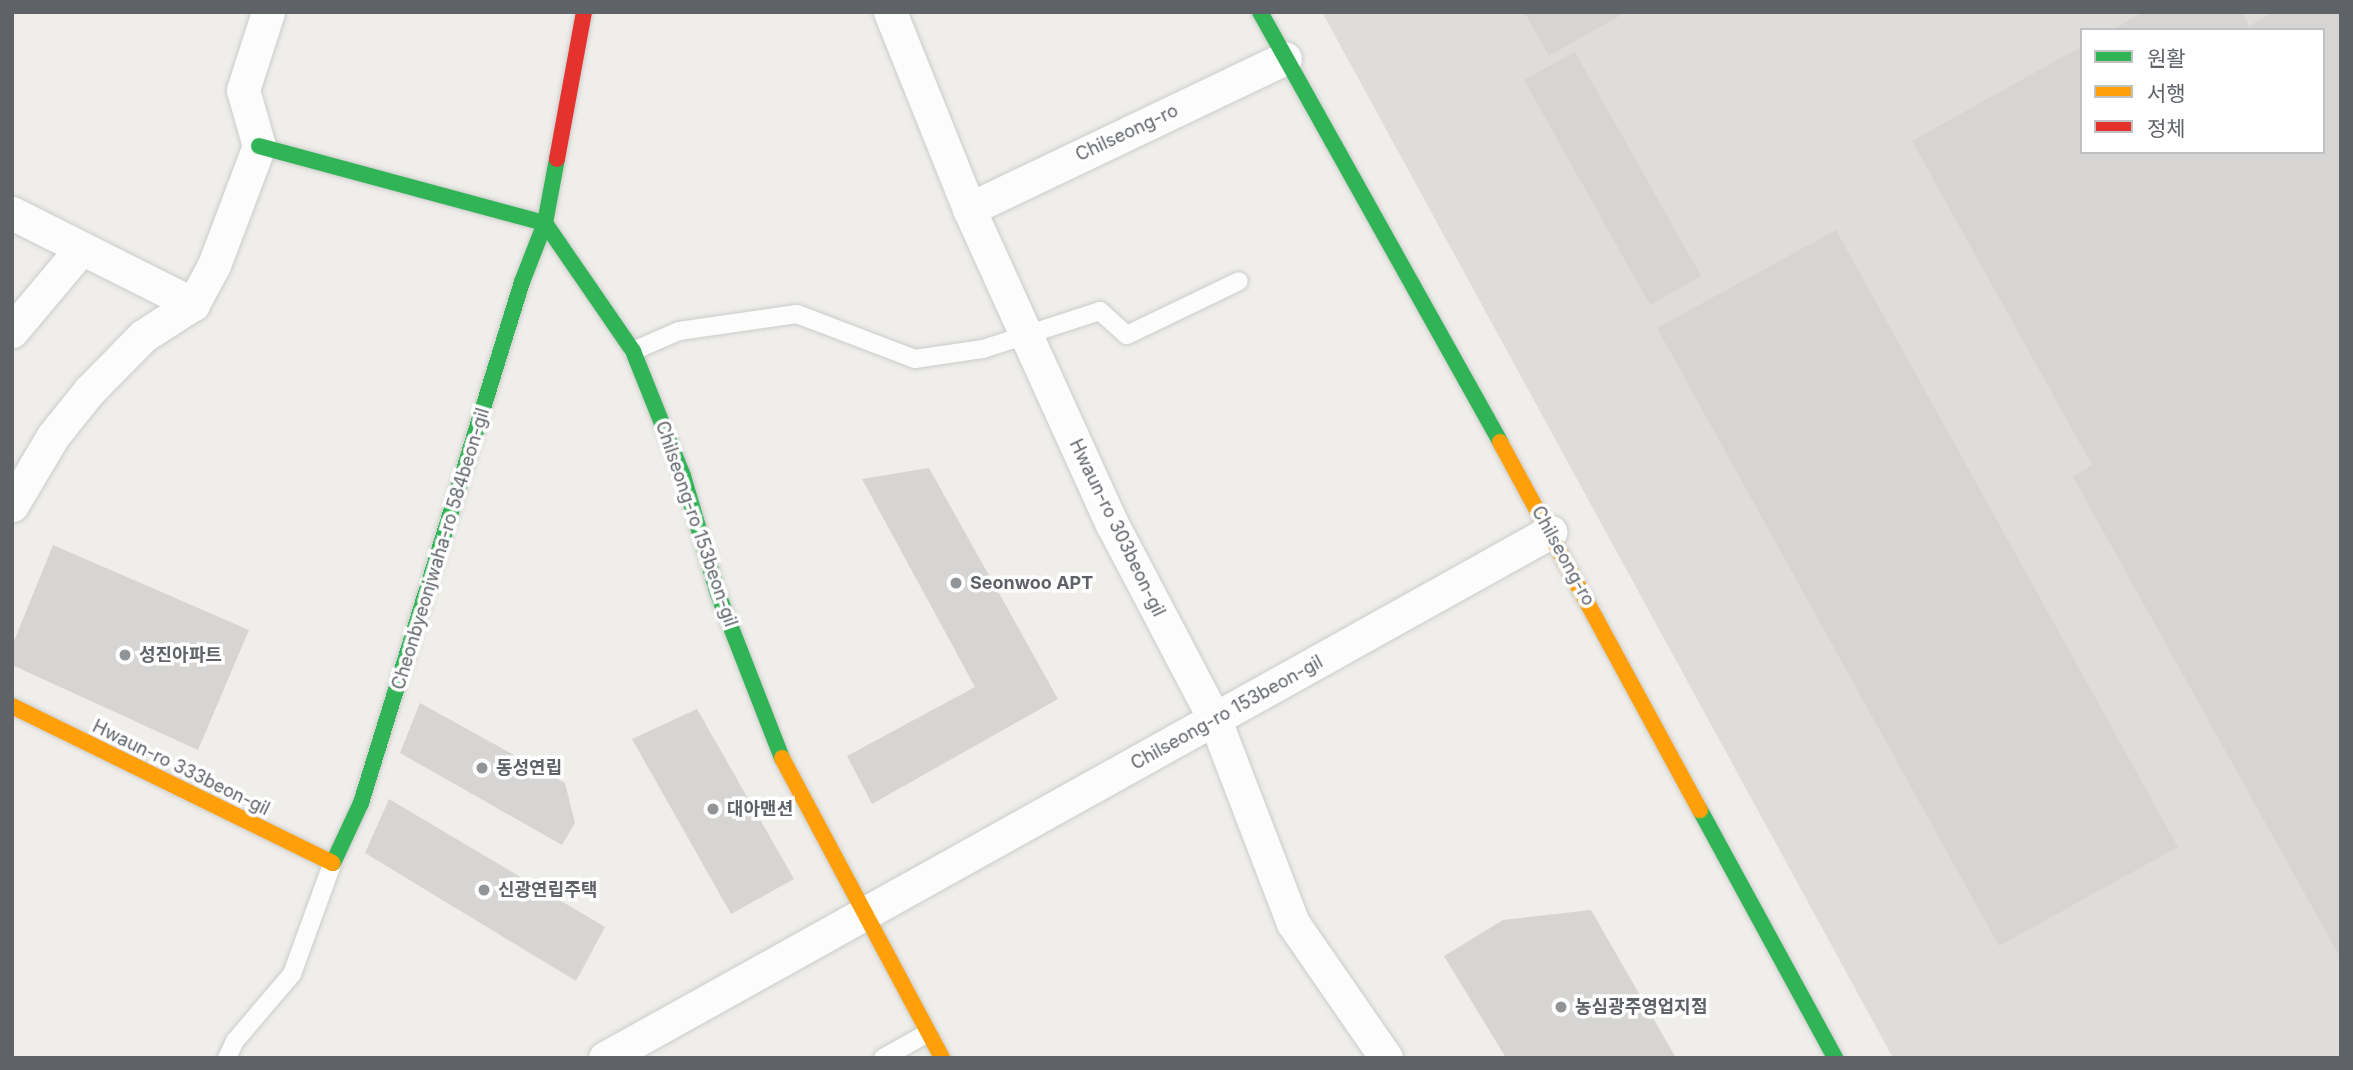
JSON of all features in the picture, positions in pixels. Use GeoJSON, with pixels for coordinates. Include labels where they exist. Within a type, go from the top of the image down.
{"type":"FeatureCollection","features":[{"type":"Feature","properties":{"kind":"street"},"geometry":{"type":"LineString","coordinates":[[12,505],[53,436],[89,391],[143,336],[192,304],[240,206],[259,146],[243,90],[268,12]]}},
{"type":"Feature","properties":{"kind":"street","name":"Cheonbyeonjwaha-ro 584beon-gil"},"geometry":{"type":"LineString","coordinates":[[332,864],[362,803],[522,282],[545,223],[584,12]]}},
{"type":"Feature","properties":{"kind":"street","name":"Hwaun-ro 303beon-gil"},"geometry":{"type":"LineString","coordinates":[[890,12],[969,209],[1112,524],[1215,720],[1293,923],[1386,1058]]}},
{"type":"Feature","properties":{"kind":"street","name":"Chilseong-ro"},"geometry":{"type":"LineString","coordinates":[[1260,12],[1550,532],[1835,1058]]}},
{"type":"Feature","properties":{"kind":"street","name":"Chilseong-ro"},"geometry":{"type":"LineString","coordinates":[[969,209],[1285,58]]}},
{"type":"Feature","properties":{"kind":"street"},"geometry":{"type":"LineString","coordinates":[[259,146],[545,223]]}},
{"type":"Feature","properties":{"kind":"street"},"geometry":{"type":"LineString","coordinates":[[12,213],[80,250],[192,304]]}},
{"type":"Feature","properties":{"kind":"street","name":"Chilseong-ro 153beon-gil"},"geometry":{"type":"LineString","coordinates":[[545,223],[633,351],[683,476],[718,594],[772,738],[867,912],[942,1058]]}},
{"type":"Feature","properties":{"kind":"street"},"geometry":{"type":"LineString","coordinates":[[12,331],[80,250]]}},
{"type":"Feature","properties":{"kind":"street","name":"Chilseong-ro 153beon-gil"},"geometry":{"type":"LineString","coordinates":[[619,1054],[867,912],[1550,532]]}},
{"type":"Feature","properties":{"kind":"street","name":"Hwaun-ro 333beon-gil"},"geometry":{"type":"LineString","coordinates":[[12,706],[332,864]]}},
{"type":"Feature","properties":{"kind":"lane"},"geometry":{"type":"LineString","coordinates":[[633,351],[679,331],[797,314],[915,359],[983,349],[1100,311],[1127,335],[1239,281]]}},
{"type":"Feature","properties":{"kind":"lane","name":"Cheonbyeonjwaha-ro 584beon-gil"},"geometry":{"type":"LineString","coordinates":[[227,1058],[235,1041],[292,974],[332,864]]}},
{"type":"Feature","properties":{"kind":"lane"},"geometry":{"type":"LineString","coordinates":[[883,1058],[928,1033]]}},
{"type":"Feature","properties":{"kind":"shaded area"},"geometry":{"type":"Polygon","coordinates":[[[1322,12],[2341,12],[2341,1058],[1893,1058],[1322,12]]]}},
{"type":"Feature","properties":{"kind":"building"},"geometry":{"type":"Polygon","coordinates":[[[1524,12],[1626,12],[1549,56],[1524,12]]]}},
{"type":"Feature","properties":{"kind":"building"},"geometry":{"type":"Polygon","coordinates":[[[2143,12],[2242,12],[2249,26],[2274,12],[2341,12],[2341,959],[2073,477],[2092,465],[1912,141],[2080,47],[2080,154],[2325,154],[2325,28],[2115,28],[2143,12]]]}},
{"type":"Feature","properties":{"kind":"building"},"geometry":{"type":"Polygon","coordinates":[[[1575,52],[1701,276],[1650,305],[1524,80],[1575,52]]]}},
{"type":"Feature","properties":{"kind":"building"},"geometry":{"type":"Polygon","coordinates":[[[1836,230],[2178,847],[1999,946],[1657,328],[1836,230]]]}},
{"type":"Feature","properties":{"kind":"building","name":"Seonwoo APT"},"geometry":{"type":"Polygon","coordinates":[[[929,468],[1058,699],[872,804],[847,756],[975,687],[862,479],[929,468]]]}},
{"type":"Feature","properties":{"kind":"building","name":"성진아파트"},"geometry":{"type":"Polygon","coordinates":[[[53,545],[249,630],[198,750],[12,665],[12,646],[53,545]]]}},
{"type":"Feature","properties":{"kind":"building","name":"동성연립"},"geometry":{"type":"Polygon","coordinates":[[[420,703],[565,783],[575,823],[562,845],[400,753],[420,703]]]}},
{"type":"Feature","properties":{"kind":"building","name":"대아맨션"},"geometry":{"type":"Polygon","coordinates":[[[697,709],[794,879],[731,914],[632,739],[697,709]]]}},
{"type":"Feature","properties":{"kind":"building","name":"신광연립주택"},"geometry":{"type":"Polygon","coordinates":[[[389,799],[605,927],[576,981],[365,853],[389,799]]]}},
{"type":"Feature","properties":{"kind":"building","name":"농심광주영업지점"},"geometry":{"type":"Polygon","coordinates":[[[1591,910],[1676,1058],[1506,1058],[1444,956],[1503,920],[1591,910]]]}},
{"type":"Feature","properties":{"kind":"traffic: fast"},"geometry":{"type":"LineString","coordinates":[[1260,12],[1500,442]]}},
{"type":"Feature","properties":{"kind":"traffic: fast"},"geometry":{"type":"LineString","coordinates":[[259,146],[545,223],[633,351],[683,476],[718,594],[782,758]]}},
{"type":"Feature","properties":{"kind":"traffic: fast"},"geometry":{"type":"LineString","coordinates":[[333,863],[361,803],[522,282],[545,223],[557,159]]}},
{"type":"Feature","properties":{"kind":"traffic: fast"},"geometry":{"type":"LineString","coordinates":[[1700,810],[1835,1058]]}},
{"type":"Feature","properties":{"kind":"traffic: slow"},"geometry":{"type":"LineString","coordinates":[[1500,442],[1700,810]]}},
{"type":"Feature","properties":{"kind":"traffic: slow"},"geometry":{"type":"LineString","coordinates":[[12,706],[333,863]]}},
{"type":"Feature","properties":{"kind":"traffic: slow"},"geometry":{"type":"LineString","coordinates":[[782,758],[942,1058]]}},
{"type":"Feature","properties":{"kind":"traffic: jam"},"geometry":{"type":"LineString","coordinates":[[557,159],[584,12]]}},
{"type":"Feature","properties":{"kind":"place","name":"Seonwoo APT"},"geometry":{"type":"Point","coordinates":[956,583]}},
{"type":"Feature","properties":{"kind":"place","name":"성진아파트"},"geometry":{"type":"Point","coordinates":[125,655]}},
{"type":"Feature","properties":{"kind":"place","name":"동성연립"},"geometry":{"type":"Point","coordinates":[482,768]}},
{"type":"Feature","properties":{"kind":"place","name":"대아맨션"},"geometry":{"type":"Point","coordinates":[713,809]}},
{"type":"Feature","properties":{"kind":"place","name":"신광연립주택"},"geometry":{"type":"Point","coordinates":[484,890]}},
{"type":"Feature","properties":{"kind":"place","name":"농심광주영업지점"},"geometry":{"type":"Point","coordinates":[1561,1007]}}]}
